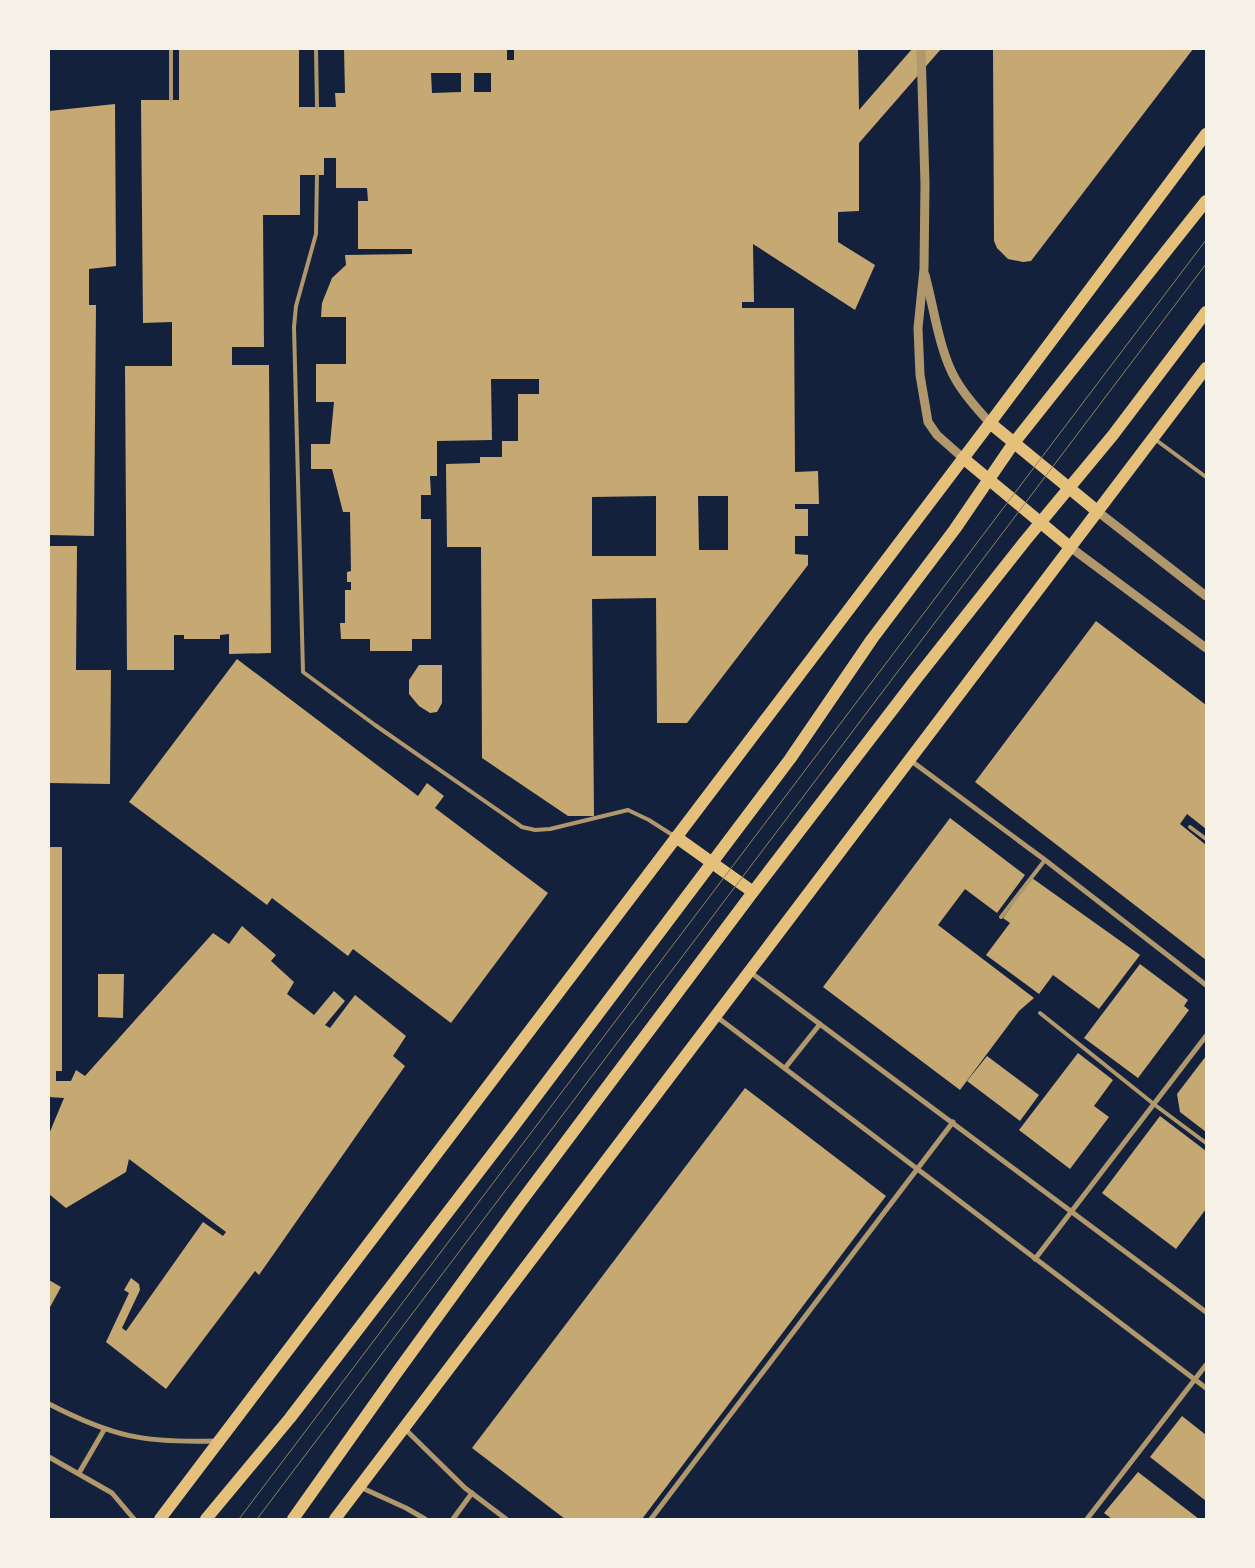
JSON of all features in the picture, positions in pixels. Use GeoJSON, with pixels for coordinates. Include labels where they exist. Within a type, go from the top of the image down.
{"type":"FeatureCollection","features":[{"type":"Feature","properties":{"kind":"main road"},"geometry":{"type":"LineString","coordinates":[[160,1519],[990,424],[1206,134]]}},
{"type":"Feature","properties":{"kind":"main road"},"geometry":{"type":"LineString","coordinates":[[206,1519],[290,1418],[507,1136],[790,759],[872,639],[954,529],[1013,444],[1206,201]]}},
{"type":"Feature","properties":{"kind":"main road"},"geometry":{"type":"LineString","coordinates":[[293,1519],[520,1203],[753,892],[916,678],[1040,522],[1113,435],[1206,312]]}},
{"type":"Feature","properties":{"kind":"main road"},"geometry":{"type":"LineString","coordinates":[[335,1519],[405,1429],[1206,368]]}},
{"type":"Feature","properties":{"kind":"main road"},"geometry":{"type":"LineString","coordinates":[[990,424],[1097,511]]}},
{"type":"Feature","properties":{"kind":"main road"},"geometry":{"type":"LineString","coordinates":[[963,458],[1070,547]]}},
{"type":"Feature","properties":{"kind":"main road"},"geometry":{"type":"LineString","coordinates":[[676,837],[753,892]]}},
{"type":"Feature","properties":{"kind":"street"},"geometry":{"type":"LineString","coordinates":[[922,49],[925,184],[924,269],[918,340],[923,398],[928,422],[933,431],[963,458]]}},
{"type":"Feature","properties":{"kind":"street"},"geometry":{"type":"LineString","coordinates":[[924,269],[945,353],[952,373],[962,390],[990,424]]}},
{"type":"Feature","properties":{"kind":"street"},"geometry":{"type":"LineString","coordinates":[[1097,511],[1206,596]]}},
{"type":"Feature","properties":{"kind":"street"},"geometry":{"type":"LineString","coordinates":[[1070,547],[1206,648]]}},
{"type":"Feature","properties":{"kind":"street"},"geometry":{"type":"LineString","coordinates":[[910,760],[1045,860],[1206,985]]}},
{"type":"Feature","properties":{"kind":"street"},"geometry":{"type":"LineString","coordinates":[[750,972],[1206,1312]]}},
{"type":"Feature","properties":{"kind":"street"},"geometry":{"type":"LineString","coordinates":[[716,1016],[1206,1388]]}},
{"type":"Feature","properties":{"kind":"street"},"geometry":{"type":"LineString","coordinates":[[785,1068],[820,1024]]}},
{"type":"Feature","properties":{"kind":"street"},"geometry":{"type":"LineString","coordinates":[[1034,1259],[1155,1105],[1206,1036]]}},
{"type":"Feature","properties":{"kind":"street"},"geometry":{"type":"LineString","coordinates":[[651,1519],[953,1122]]}},
{"type":"Feature","properties":{"kind":"street"},"geometry":{"type":"LineString","coordinates":[[1087,1519],[1206,1365]]}},
{"type":"Feature","properties":{"kind":"street"},"geometry":{"type":"LineString","coordinates":[[49,1404],[104,1430],[149,1440],[219,1441]]}},
{"type":"Feature","properties":{"kind":"street"},"geometry":{"type":"LineString","coordinates":[[405,1429],[472,1493],[506,1519]]}},
{"type":"Feature","properties":{"kind":"street"},"geometry":{"type":"LineString","coordinates":[[79,1473],[104,1430]]}},
{"type":"Feature","properties":{"kind":"street"},"geometry":{"type":"LineString","coordinates":[[49,1457],[112,1493],[134,1519]]}},
{"type":"Feature","properties":{"kind":"street"},"geometry":{"type":"LineString","coordinates":[[360,1487],[425,1519]]}},
{"type":"Feature","properties":{"kind":"street"},"geometry":{"type":"LineString","coordinates":[[453,1519],[472,1493]]}},
{"type":"Feature","properties":{"kind":"lane"},"geometry":{"type":"LineString","coordinates":[[171,49],[171,100]]}},
{"type":"Feature","properties":{"kind":"lane"},"geometry":{"type":"LineString","coordinates":[[316,49],[317,107]]}},
{"type":"Feature","properties":{"kind":"lane"},"geometry":{"type":"LineString","coordinates":[[317,175],[316,234],[296,306],[294,327],[303,672],[375,725],[522,827],[535,830],[550,829],[628,810],[649,820],[676,837]]}},
{"type":"Feature","properties":{"kind":"lane"},"geometry":{"type":"LineString","coordinates":[[1154,438],[1206,477]]}},
{"type":"Feature","properties":{"kind":"lane"},"geometry":{"type":"LineString","coordinates":[[1190,828],[1206,839]]}},
{"type":"Feature","properties":{"kind":"lane"},"geometry":{"type":"LineString","coordinates":[[1001,917],[1045,860]]}},
{"type":"Feature","properties":{"kind":"lane"},"geometry":{"type":"LineString","coordinates":[[1040,1013],[1155,1105],[1206,1143]]}},
{"type":"Feature","properties":{"kind":"building"},"geometry":{"type":"Polygon","coordinates":[[[179,49],[299,49],[299,107],[336,107],[335,93],[345,93],[344,49],[507,49],[507,60],[514,60],[514,49],[858,49],[859,110],[912,49],[941,49],[859,143],[859,211],[838,212],[838,242],[875,265],[855,310],[753,244],[754,302],[742,302],[742,308],[794,308],[795,472],[818,471],[819,504],[795,504],[795,509],[808,509],[808,536],[795,536],[795,554],[808,555],[808,565],[687,723],[657,723],[656,598],[592,599],[594,816],[568,816],[482,758],[481,547],[447,547],[446,464],[480,463],[480,457],[502,457],[502,441],[518,441],[518,394],[539,394],[539,379],[491,379],[492,440],[437,441],[437,476],[430,476],[431,495],[421,495],[421,519],[431,519],[431,639],[412,639],[412,651],[370,651],[370,639],[341,639],[340,623],[345,623],[345,590],[351,590],[351,582],[347,582],[347,572],[351,571],[350,512],[343,512],[332,469],[311,469],[311,444],[330,444],[334,402],[316,402],[316,364],[346,364],[346,317],[321,317],[322,303],[332,278],[346,265],[345,255],[412,254],[412,249],[358,249],[358,201],[368,201],[367,188],[336,188],[336,158],[324,158],[324,175],[300,175],[300,215],[263,215],[264,347],[232,347],[232,365],[269,365],[271,653],[229,654],[229,634],[220,635],[220,639],[184,639],[184,635],[174,635],[174,670],[127,670],[125,366],[172,366],[172,322],[143,323],[141,100],[179,100],[179,49]],[[431,73],[432,93],[461,92],[461,73],[431,73]],[[474,73],[474,92],[491,92],[491,73],[474,73]],[[656,496],[592,497],[592,556],[656,556],[656,496]],[[698,496],[699,550],[728,550],[728,496],[698,496]]]}},
{"type":"Feature","properties":{"kind":"building"},"geometry":{"type":"Polygon","coordinates":[[[993,49],[1193,49],[1031,261],[1023,262],[1008,259],[997,248],[994,241],[993,49]]]}},
{"type":"Feature","properties":{"kind":"building"},"geometry":{"type":"Polygon","coordinates":[[[115,104],[116,266],[89,269],[89,305],[96,305],[94,536],[49,535],[49,111],[115,104]]]}},
{"type":"Feature","properties":{"kind":"building"},"geometry":{"type":"Polygon","coordinates":[[[49,546],[77,546],[76,670],[111,670],[110,784],[49,783],[49,546]]]}},
{"type":"Feature","properties":{"kind":"building"},"geometry":{"type":"Polygon","coordinates":[[[1096,621],[1206,705],[1206,829],[1187,814],[1180,824],[1206,845],[1206,960],[975,782],[1096,621]]]}},
{"type":"Feature","properties":{"kind":"building"},"geometry":{"type":"Polygon","coordinates":[[[237,659],[418,796],[427,783],[444,796],[435,808],[548,893],[451,1023],[353,949],[348,956],[272,898],[267,905],[129,802],[237,659]]]}},
{"type":"Feature","properties":{"kind":"building"},"geometry":{"type":"Polygon","coordinates":[[[419,665],[442,665],[442,703],[437,712],[430,713],[419,706],[409,694],[409,680],[419,665]]]}},
{"type":"Feature","properties":{"kind":"building"},"geometry":{"type":"Polygon","coordinates":[[[950,818],[1025,875],[997,913],[965,889],[938,925],[1034,998],[1019,1011],[960,1090],[823,987],[950,818]]]}},
{"type":"Feature","properties":{"kind":"building"},"geometry":{"type":"Polygon","coordinates":[[[49,847],[62,847],[62,1071],[56,1071],[56,1081],[71,1081],[76,1070],[85,1076],[213,933],[229,944],[242,926],[276,955],[271,961],[294,982],[287,994],[314,1015],[334,991],[345,1001],[325,1025],[330,1028],[355,995],[406,1036],[393,1056],[405,1066],[259,1275],[255,1271],[166,1389],[106,1342],[129,1293],[124,1290],[131,1278],[139,1284],[140,1290],[122,1328],[126,1331],[203,1222],[223,1236],[226,1232],[129,1159],[126,1172],[66,1208],[49,1194],[49,1134],[64,1098],[49,1097],[49,847]]]}},
{"type":"Feature","properties":{"kind":"building"},"geometry":{"type":"Polygon","coordinates":[[[1032,878],[1140,955],[1099,1009],[1053,975],[1039,994],[986,955],[1010,923],[1003,918],[1032,878]]]}},
{"type":"Feature","properties":{"kind":"building"},"geometry":{"type":"Polygon","coordinates":[[[1140,964],[1188,1000],[1184,1006],[1189,1010],[1138,1078],[1084,1038],[1140,964]]]}},
{"type":"Feature","properties":{"kind":"building"},"geometry":{"type":"Polygon","coordinates":[[[98,974],[124,974],[123,1018],[98,1017],[98,974]]]}},
{"type":"Feature","properties":{"kind":"building"},"geometry":{"type":"Polygon","coordinates":[[[1078,1053],[1113,1080],[1094,1106],[1109,1117],[1070,1169],[1019,1130],[1078,1053]]]}},
{"type":"Feature","properties":{"kind":"building"},"geometry":{"type":"Polygon","coordinates":[[[987,1056],[1039,1095],[1020,1121],[967,1081],[987,1056]]]}},
{"type":"Feature","properties":{"kind":"building"},"geometry":{"type":"Polygon","coordinates":[[[1206,1056],[1206,1132],[1180,1112],[1177,1094],[1206,1056]]]}},
{"type":"Feature","properties":{"kind":"building"},"geometry":{"type":"Polygon","coordinates":[[[745,1088],[886,1196],[642,1519],[565,1519],[472,1448],[745,1088]]]}},
{"type":"Feature","properties":{"kind":"building"},"geometry":{"type":"Polygon","coordinates":[[[1160,1116],[1206,1151],[1206,1209],[1176,1249],[1102,1193],[1160,1116]]]}},
{"type":"Feature","properties":{"kind":"building"},"geometry":{"type":"Polygon","coordinates":[[[49,1280],[61,1287],[49,1309],[49,1280]]]}},
{"type":"Feature","properties":{"kind":"building"},"geometry":{"type":"Polygon","coordinates":[[[1182,1416],[1206,1435],[1206,1501],[1150,1457],[1182,1416]]]}},
{"type":"Feature","properties":{"kind":"building"},"geometry":{"type":"Polygon","coordinates":[[[1138,1472],[1199,1519],[1112,1519],[1104,1513],[1138,1472]]]}},
{"type":"Feature","properties":{"kind":"tram line"},"geometry":{"type":"LineString","coordinates":[[239,1519],[1206,240]]}},
{"type":"Feature","properties":{"kind":"tram line"},"geometry":{"type":"LineString","coordinates":[[257,1519],[1206,264]]}}]}
